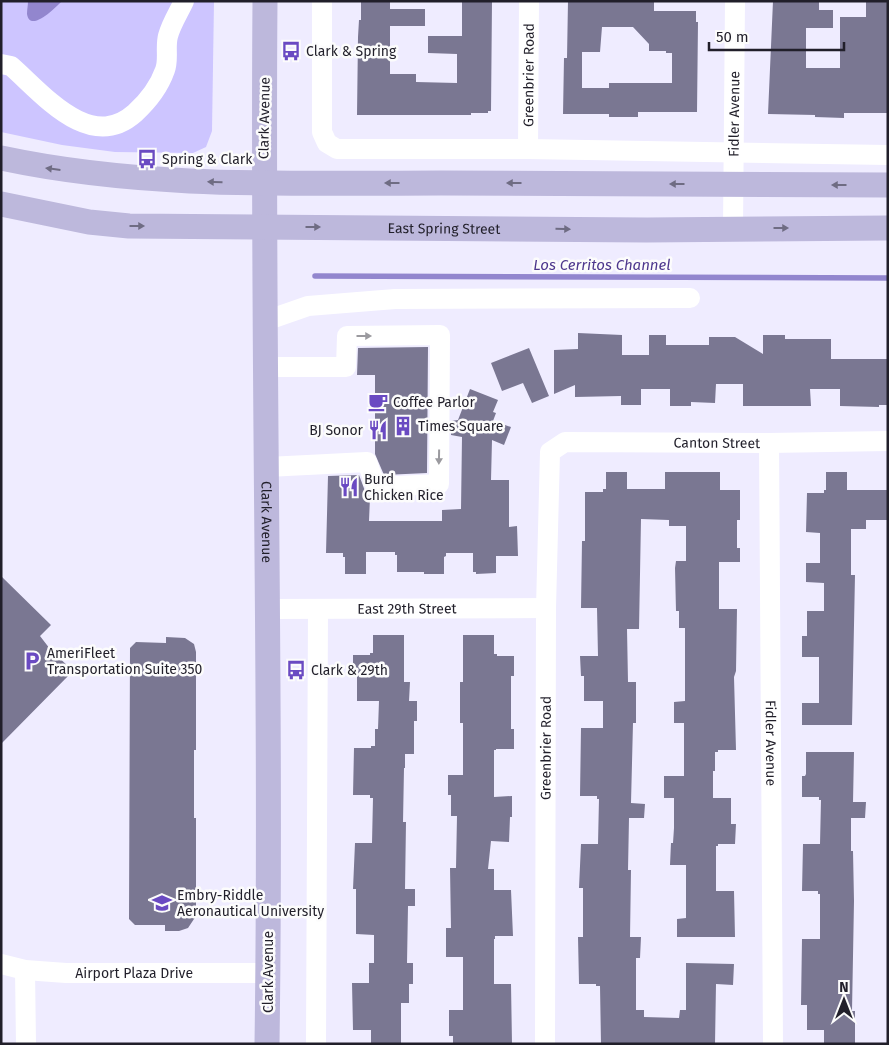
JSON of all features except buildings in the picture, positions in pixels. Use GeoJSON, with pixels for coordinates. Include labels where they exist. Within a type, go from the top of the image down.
{"type":"FeatureCollection","features":[{"type":"Feature","properties":{"kind":"main road","name":"Clark Avenue"},"geometry":{"type":"LineString","coordinates":[[265,1],[264,235],[268,609],[267,1044]]}},
{"type":"Feature","properties":{"kind":"main road"},"geometry":{"type":"LineString","coordinates":[[1,158],[46,168],[128,178],[264,184],[888,185]]}},
{"type":"Feature","properties":{"kind":"main road","name":"East Spring Street"},"geometry":{"type":"LineString","coordinates":[[1,204],[89,222],[264,235],[733,228],[888,228]]}},
{"type":"Feature","properties":{"kind":"street"},"geometry":{"type":"LineString","coordinates":[[1,64],[11,66],[68,116],[87,125],[107,128],[127,120],[147,102],[166,69],[168,37],[184,1]]}},
{"type":"Feature","properties":{"kind":"street"},"geometry":{"type":"LineString","coordinates":[[322,1],[322,132],[327,143],[337,149],[528,149],[888,155]]}},
{"type":"Feature","properties":{"kind":"street","name":"Greenbrier Road"},"geometry":{"type":"LineString","coordinates":[[528,149],[529,1]]}},
{"type":"Feature","properties":{"kind":"street","name":"Fidler Avenue"},"geometry":{"type":"LineString","coordinates":[[733,228],[735,1]]}},
{"type":"Feature","properties":{"kind":"street"},"geometry":{"type":"LineString","coordinates":[[265,314],[308,306],[394,299],[690,298]]}},
{"type":"Feature","properties":{"kind":"street"},"geometry":{"type":"LineString","coordinates":[[266,367],[346,367],[346,336],[440,335],[438,484],[376,487],[367,462],[267,467]]}},
{"type":"Feature","properties":{"kind":"street","name":"Canton Street"},"geometry":{"type":"LineString","coordinates":[[550,452],[565,442],[769,443],[888,441]]}},
{"type":"Feature","properties":{"kind":"street","name":"Fidler Avenue"},"geometry":{"type":"LineString","coordinates":[[769,443],[773,1044]]}},
{"type":"Feature","properties":{"kind":"street","name":"Greenbrier Road"},"geometry":{"type":"LineString","coordinates":[[546,1044],[546,608],[550,452]]}},
{"type":"Feature","properties":{"kind":"street","name":"East 29th Street"},"geometry":{"type":"LineString","coordinates":[[268,609],[546,608]]}},
{"type":"Feature","properties":{"kind":"street"},"geometry":{"type":"LineString","coordinates":[[316,1044],[318,610]]}},
{"type":"Feature","properties":{"kind":"street","name":"Airport Plaza Drive"},"geometry":{"type":"LineString","coordinates":[[1,964],[25,970],[66,973],[268,973]]}},
{"type":"Feature","properties":{"kind":"street"},"geometry":{"type":"LineString","coordinates":[[25,970],[26,1044]]}},
{"type":"Feature","properties":{"kind":"shaded area"},"geometry":{"type":"Polygon","coordinates":[[[1,1],[214,1],[212,131],[206,147],[193,153],[115,152],[62,145],[1,132],[1,1]]]}},
{"type":"Feature","properties":{"kind":"shaded area"},"geometry":{"type":"Polygon","coordinates":[[[28,1],[62,1],[44,17],[33,21],[29,19],[27,14],[28,1]]]}},
{"type":"Feature","properties":{"kind":"waterway","name":"Los Cerritos Channel"},"geometry":{"type":"LineString","coordinates":[[315,276],[888,278]]}},
{"type":"Feature","properties":{"kind":"place","name":"Clark & Spring"},"geometry":{"type":"Point","coordinates":[291,51]}},
{"type":"Feature","properties":{"kind":"place","name":"Spring & Clark"},"geometry":{"type":"Point","coordinates":[147,159]}},
{"type":"Feature","properties":{"kind":"place","name":"Coffee Parlor"},"geometry":{"type":"Point","coordinates":[378,402]}},
{"type":"Feature","properties":{"kind":"place","name":"Times Square"},"geometry":{"type":"Point","coordinates":[403,426]}},
{"type":"Feature","properties":{"kind":"place","name":"BJ Sonor"},"geometry":{"type":"Point","coordinates":[378,430]}},
{"type":"Feature","properties":{"kind":"place","name":"Burd Chicken Rice"},"geometry":{"type":"Point","coordinates":[349,487]}},
{"type":"Feature","properties":{"kind":"place","name":"AmeriFleet Transportation Suite 350"},"geometry":{"type":"Point","coordinates":[32,661]}},
{"type":"Feature","properties":{"kind":"place","name":"Clark & 29th"},"geometry":{"type":"Point","coordinates":[296,670]}},
{"type":"Feature","properties":{"kind":"place","name":"Embry-Riddle Aeronautical University"},"geometry":{"type":"Point","coordinates":[162,903]}}]}
